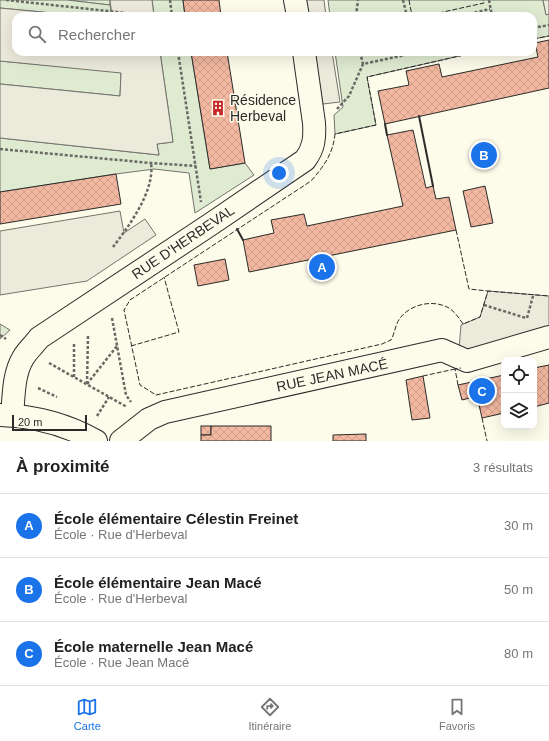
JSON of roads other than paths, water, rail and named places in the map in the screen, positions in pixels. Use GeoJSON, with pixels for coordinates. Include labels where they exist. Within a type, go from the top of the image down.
{"type":"FeatureCollection","features":[{"type":"Feature","properties":{"kind":"street"},"geometry":{"type":"LineString","coordinates":[[296,0],[298,12]]}},
{"type":"Feature","properties":{"kind":"street","name":"RUE D'HERBEVAL"},"geometry":{"type":"LineString","coordinates":[[6,415],[18,368],[23,357],[39,338],[305,160],[314,144],[314,123],[305,56]]}},
{"type":"Feature","properties":{"kind":"street","name":"RUE JEAN MACÉ"},"geometry":{"type":"LineString","coordinates":[[121,441],[144,416],[442,350],[467,360],[549,337]]}},
{"type":"Feature","properties":{"kind":"street"},"geometry":{"type":"LineString","coordinates":[[6,415],[28,417],[60,424],[74,429],[96,441]]}},
{"type":"Feature","properties":{"kind":"place","name":"Résidence Herbeval"},"geometry":{"type":"Point","coordinates":[218,108]}},
{"type":"Feature","properties":{"kind":"place","name":"École élémentaire Jean Macé"},"geometry":{"type":"Point","coordinates":[484,155]}},
{"type":"Feature","properties":{"kind":"place","name":"École élémentaire Célestin Freinet"},"geometry":{"type":"Point","coordinates":[322,267]}},
{"type":"Feature","properties":{"kind":"place","name":"École maternelle Jean Macé"},"geometry":{"type":"Point","coordinates":[482,391]}}]}
